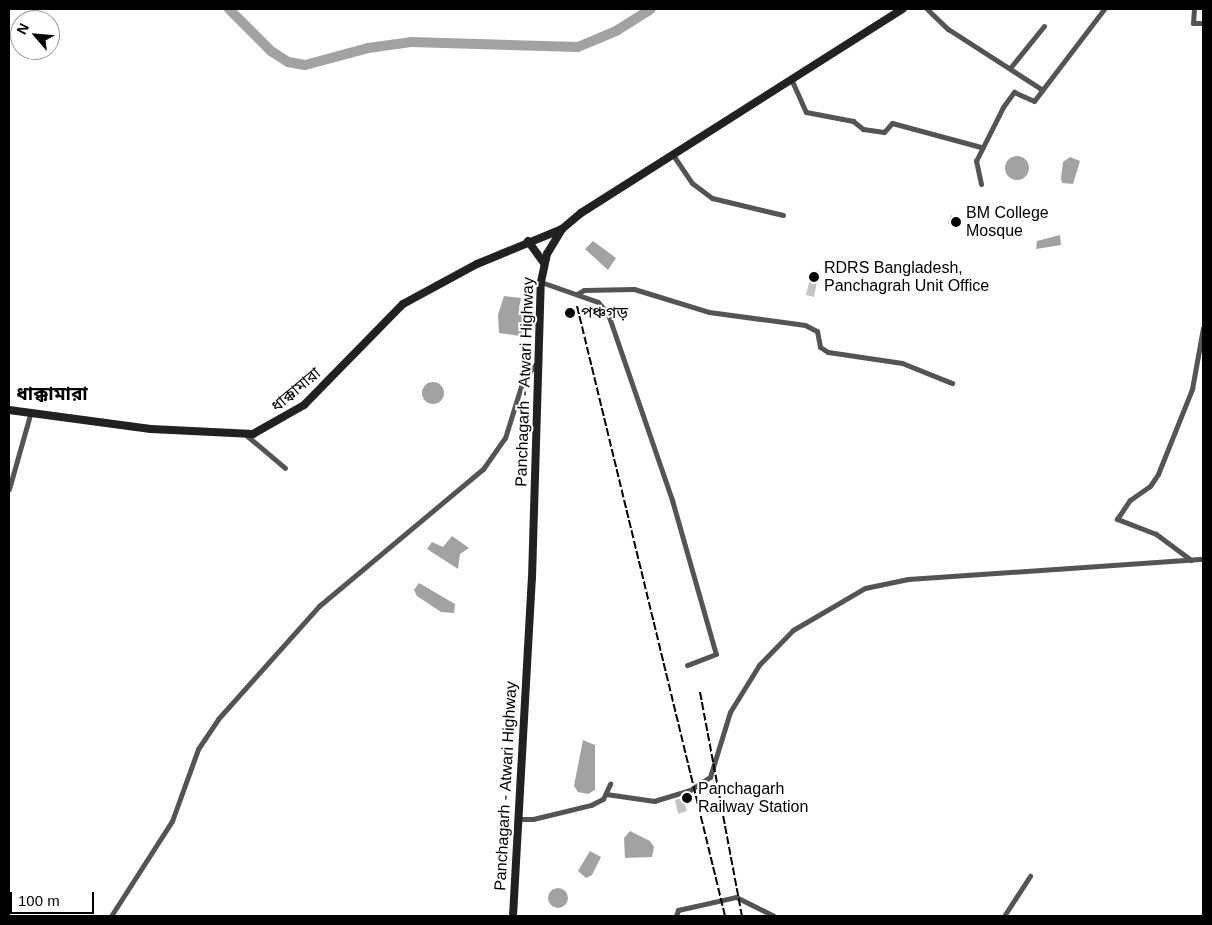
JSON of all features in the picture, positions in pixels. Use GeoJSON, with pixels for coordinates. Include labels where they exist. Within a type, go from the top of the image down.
{"type":"FeatureCollection","features":[{"type":"Feature","properties":{"kind":"main road","name":"Panchagarh - Atwari Highway"},"geometry":{"type":"LineString","coordinates":[[513,916],[541,282],[544,263],[562,229],[578,214],[792,81],[903,9]]}},
{"type":"Feature","properties":{"kind":"main road","name":"ধাক্কামারা"},"geometry":{"type":"LineString","coordinates":[[9,410],[30,415],[246,435],[270,427],[304,405],[403,304],[438,283],[528,241],[562,229]]}},
{"type":"Feature","properties":{"kind":"main road"},"geometry":{"type":"LineString","coordinates":[[528,241],[544,263]]}},
{"type":"Feature","properties":{"kind":"street"},"geometry":{"type":"LineString","coordinates":[[927,9],[948,29],[1041,89]]}},
{"type":"Feature","properties":{"kind":"street"},"geometry":{"type":"LineString","coordinates":[[981,184],[975,167],[981,147],[1014,92],[1031,101],[1104,9]]}},
{"type":"Feature","properties":{"kind":"street"},"geometry":{"type":"LineString","coordinates":[[1194,9],[1193,23],[1203,23]]}},
{"type":"Feature","properties":{"kind":"street"},"geometry":{"type":"LineString","coordinates":[[1010,68],[1044,26]]}},
{"type":"Feature","properties":{"kind":"street"},"geometry":{"type":"LineString","coordinates":[[792,81],[806,112],[853,121],[863,129],[884,132],[892,123],[981,147]]}},
{"type":"Feature","properties":{"kind":"street"},"geometry":{"type":"LineString","coordinates":[[672,155],[692,184],[712,198],[783,214]]}},
{"type":"Feature","properties":{"kind":"street"},"geometry":{"type":"LineString","coordinates":[[541,282],[577,294],[606,309],[672,500],[716,654],[687,665]]}},
{"type":"Feature","properties":{"kind":"street"},"geometry":{"type":"LineString","coordinates":[[577,294],[584,290],[626,288],[724,316],[805,325],[817,331],[820,347],[828,352],[902,363],[952,383]]}},
{"type":"Feature","properties":{"kind":"street"},"geometry":{"type":"LineString","coordinates":[[1191,560],[1156,534],[1117,519],[1130,500],[1150,486],[1158,474],[1192,389],[1203,328]]}},
{"type":"Feature","properties":{"kind":"street"},"geometry":{"type":"LineString","coordinates":[[111,916],[172,821],[198,749],[218,719],[319,606],[483,469],[505,438],[524,380],[539,360]]}},
{"type":"Feature","properties":{"kind":"street"},"geometry":{"type":"LineString","coordinates":[[9,489],[30,415]]}},
{"type":"Feature","properties":{"kind":"street"},"geometry":{"type":"LineString","coordinates":[[246,435],[285,468]]}},
{"type":"Feature","properties":{"kind":"street"},"geometry":{"type":"LineString","coordinates":[[606,794],[654,801],[690,790],[710,777],[730,712],[759,665],[793,630],[865,588],[908,579],[1203,559]]}},
{"type":"Feature","properties":{"kind":"street"},"geometry":{"type":"LineString","coordinates":[[518,819],[533,819],[591,805],[606,794],[610,784]]}},
{"type":"Feature","properties":{"kind":"street"},"geometry":{"type":"LineString","coordinates":[[1004,916],[1030,876]]}},
{"type":"Feature","properties":{"kind":"street"},"geometry":{"type":"LineString","coordinates":[[676,916],[678,910],[736,897],[774,916]]}},
{"type":"Feature","properties":{"kind":"shaded area"},"geometry":{"type":"Polygon","coordinates":[[[1017,156],[1026,159],[1029,168],[1026,177],[1017,180],[1008,177],[1005,168],[1008,159],[1017,156]]]}},
{"type":"Feature","properties":{"kind":"shaded area"},"geometry":{"type":"Polygon","coordinates":[[[1070,157],[1080,161],[1073,184],[1062,183],[1063,162],[1070,157]]]}},
{"type":"Feature","properties":{"kind":"shaded area"},"geometry":{"type":"Polygon","coordinates":[[[1060,235],[1061,245],[1036,249],[1037,241],[1060,235]]]}},
{"type":"Feature","properties":{"kind":"shaded area"},"geometry":{"type":"Polygon","coordinates":[[[593,241],[616,258],[608,270],[585,249],[593,241]]]}},
{"type":"Feature","properties":{"kind":"shaded area"},"geometry":{"type":"Polygon","coordinates":[[[504,296],[521,298],[519,308],[525,326],[520,336],[499,333],[498,315],[504,296]]]}},
{"type":"Feature","properties":{"kind":"shaded area"},"geometry":{"type":"Polygon","coordinates":[[[433,382],[441,385],[444,393],[441,401],[433,404],[425,401],[422,393],[425,385],[433,382]]]}},
{"type":"Feature","properties":{"kind":"shaded area"},"geometry":{"type":"Polygon","coordinates":[[[452,536],[469,548],[460,554],[458,569],[427,549],[432,542],[443,547],[452,536]]]}},
{"type":"Feature","properties":{"kind":"shaded area"},"geometry":{"type":"Polygon","coordinates":[[[419,583],[455,604],[454,613],[441,612],[417,596],[414,590],[419,583]]]}},
{"type":"Feature","properties":{"kind":"shaded area"},"geometry":{"type":"Polygon","coordinates":[[[583,740],[595,745],[595,790],[588,794],[578,792],[574,786],[583,740]]]}},
{"type":"Feature","properties":{"kind":"shaded area"},"geometry":{"type":"Polygon","coordinates":[[[630,831],[650,841],[654,847],[652,857],[625,858],[624,838],[630,831]]]}},
{"type":"Feature","properties":{"kind":"shaded area"},"geometry":{"type":"Polygon","coordinates":[[[590,851],[601,857],[592,875],[586,878],[578,871],[590,851]]]}},
{"type":"Feature","properties":{"kind":"shaded area"},"geometry":{"type":"Polygon","coordinates":[[[558,888],[565,891],[568,898],[565,905],[558,908],[551,905],[548,898],[551,891],[558,888]]]}},
{"type":"Feature","properties":{"kind":"building","name":"BM College Mosque"},"geometry":{"type":"Polygon","coordinates":[[[951,215],[963,220],[959,228],[947,223],[951,215]]]}},
{"type":"Feature","properties":{"kind":"building","name":"RDRS Bangladesh, Panchagrah Unit Office"},"geometry":{"type":"Polygon","coordinates":[[[812,270],[819,271],[814,297],[806,295],[812,270]]]}},
{"type":"Feature","properties":{"kind":"building"},"geometry":{"type":"Polygon","coordinates":[[[683,798],[687,811],[678,814],[675,800],[683,798]]]}},
{"type":"Feature","properties":{"kind":"waterway"},"geometry":{"type":"LineString","coordinates":[[229,9],[271,51],[288,62],[305,65],[368,48],[411,42],[578,47],[616,31],[651,9]]}},
{"type":"Feature","properties":{"kind":"railway"},"geometry":{"type":"LineString","coordinates":[[577,306],[725,916]]}},
{"type":"Feature","properties":{"kind":"railway"},"geometry":{"type":"LineString","coordinates":[[700,692],[742,916]]}},
{"type":"Feature","properties":{"kind":"place","name":"BM College Mosque"},"geometry":{"type":"Point","coordinates":[956,222]}},
{"type":"Feature","properties":{"kind":"place","name":"RDRS Bangladesh, Panchagrah Unit Office"},"geometry":{"type":"Point","coordinates":[814,277]}},
{"type":"Feature","properties":{"kind":"place","name":"পঞ্চগড়"},"geometry":{"type":"Point","coordinates":[570,313]}},
{"type":"Feature","properties":{"kind":"place","name":"Panchagarh Railway Station"},"geometry":{"type":"Point","coordinates":[687,798]}},
{"type":"Feature","properties":{"kind":"district","name":"ধাক্কামারা"},"geometry":{"type":"Point","coordinates":[52,394]}}]}
